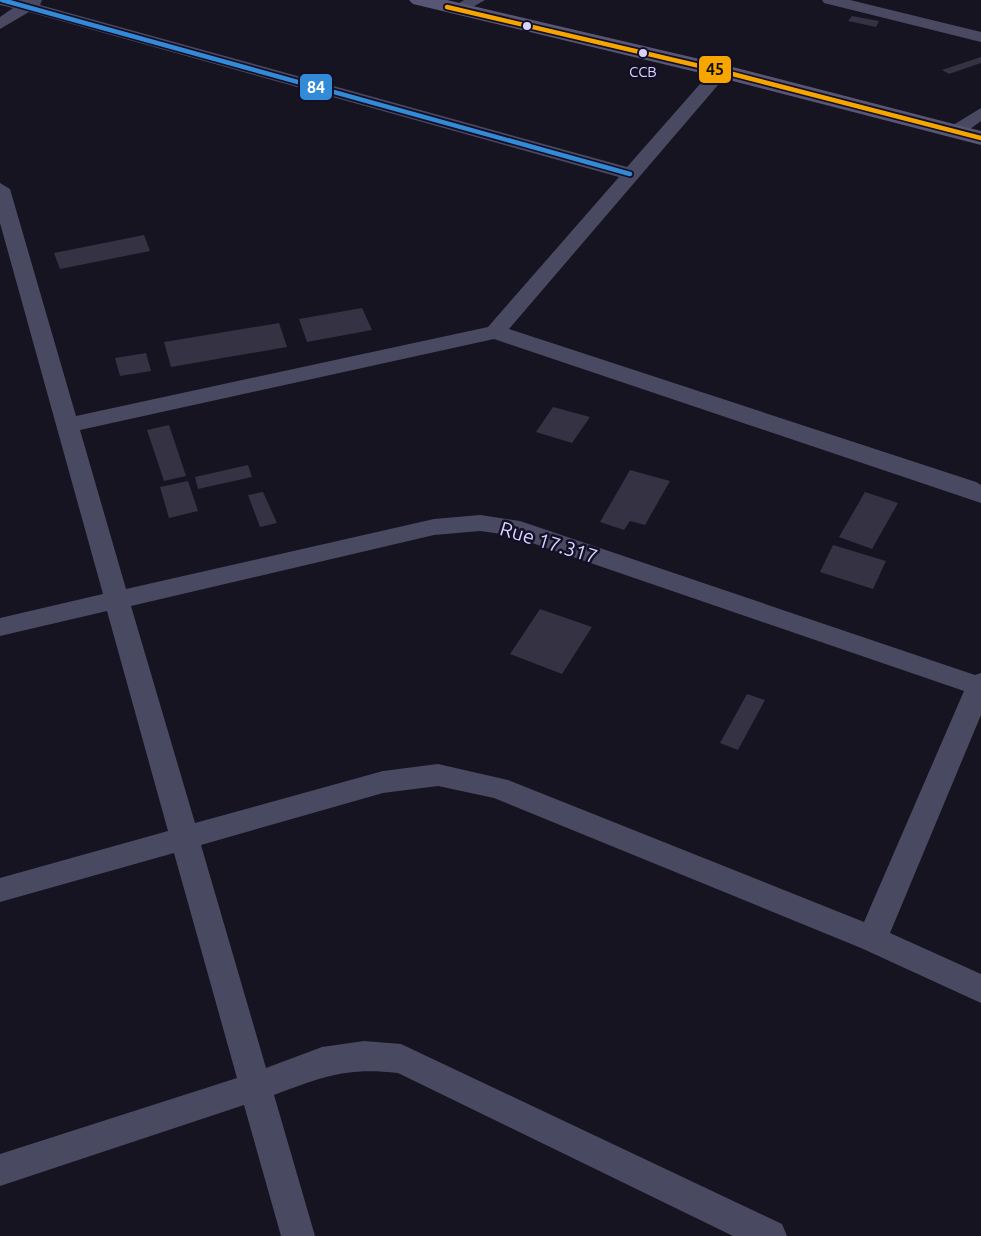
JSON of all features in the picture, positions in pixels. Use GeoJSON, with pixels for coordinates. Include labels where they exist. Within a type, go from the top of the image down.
{"type":"FeatureCollection","features":[{"type":"Feature","properties":{"kind":"main road"},"geometry":{"type":"LineString","coordinates":[[420,0],[467,5],[981,138]]}},
{"type":"Feature","properties":{"kind":"street"},"geometry":{"type":"LineString","coordinates":[[2,0],[31,3],[630,174]]}},
{"type":"Feature","properties":{"kind":"street"},"geometry":{"type":"LineString","coordinates":[[830,0],[981,37]]}},
{"type":"Feature","properties":{"kind":"street"},"geometry":{"type":"LineString","coordinates":[[0,24],[31,3]]}},
{"type":"Feature","properties":{"kind":"street"},"geometry":{"type":"LineString","coordinates":[[495,332],[721,71]]}},
{"type":"Feature","properties":{"kind":"street"},"geometry":{"type":"LineString","coordinates":[[956,131],[981,113]]}},
{"type":"Feature","properties":{"kind":"street"},"geometry":{"type":"LineString","coordinates":[[0,189],[8,248],[69,425],[298,1236]]}},
{"type":"Feature","properties":{"kind":"street"},"geometry":{"type":"LineString","coordinates":[[69,425],[495,332],[968,488],[981,495]]}},
{"type":"Feature","properties":{"kind":"street","name":"Rue 17.317"},"geometry":{"type":"LineString","coordinates":[[0,627],[117,598],[434,527],[480,523],[511,527],[981,686]]}},
{"type":"Feature","properties":{"kind":"street"},"geometry":{"type":"LineString","coordinates":[[872,939],[981,686]]}},
{"type":"Feature","properties":{"kind":"street"},"geometry":{"type":"LineString","coordinates":[[0,890],[184,836],[383,782],[438,775],[498,789],[872,939],[981,989]]}},
{"type":"Feature","properties":{"kind":"street"},"geometry":{"type":"LineString","coordinates":[[0,1170],[257,1086],[322,1062],[364,1055],[401,1059],[770,1236]]}},
{"type":"Feature","properties":{"kind":"building"},"geometry":{"type":"Polygon","coordinates":[[[852,16],[879,21],[876,27],[848,21],[852,16]]]}},
{"type":"Feature","properties":{"kind":"building"},"geometry":{"type":"Polygon","coordinates":[[[981,57],[981,63],[949,74],[942,70],[981,57]]]}},
{"type":"Feature","properties":{"kind":"building"},"geometry":{"type":"Polygon","coordinates":[[[144,235],[150,251],[60,269],[54,253],[144,235]]]}},
{"type":"Feature","properties":{"kind":"building"},"geometry":{"type":"Polygon","coordinates":[[[362,308],[372,330],[307,342],[299,319],[362,308]]]}},
{"type":"Feature","properties":{"kind":"building"},"geometry":{"type":"Polygon","coordinates":[[[279,323],[287,347],[171,367],[164,342],[279,323]]]}},
{"type":"Feature","properties":{"kind":"building"},"geometry":{"type":"Polygon","coordinates":[[[146,353],[151,371],[120,376],[115,358],[146,353]]]}},
{"type":"Feature","properties":{"kind":"building"},"geometry":{"type":"Polygon","coordinates":[[[553,407],[590,417],[572,443],[536,432],[553,407]]]}},
{"type":"Feature","properties":{"kind":"building"},"geometry":{"type":"Polygon","coordinates":[[[169,425],[186,476],[164,481],[147,430],[169,425]]]}},
{"type":"Feature","properties":{"kind":"building"},"geometry":{"type":"Polygon","coordinates":[[[248,465],[252,477],[198,489],[195,477],[248,465]]]}},
{"type":"Feature","properties":{"kind":"building"},"geometry":{"type":"Polygon","coordinates":[[[630,470],[670,481],[645,525],[630,521],[624,530],[600,522],[630,470]]]}},
{"type":"Feature","properties":{"kind":"building"},"geometry":{"type":"Polygon","coordinates":[[[188,481],[198,511],[169,518],[160,487],[188,481]]]}},
{"type":"Feature","properties":{"kind":"building"},"geometry":{"type":"Polygon","coordinates":[[[263,492],[277,523],[260,527],[248,495],[263,492]]]}},
{"type":"Feature","properties":{"kind":"building"},"geometry":{"type":"Polygon","coordinates":[[[865,492],[898,503],[872,549],[839,537],[865,492]]]}},
{"type":"Feature","properties":{"kind":"building"},"geometry":{"type":"Polygon","coordinates":[[[833,545],[886,561],[873,589],[820,572],[833,545]]]}},
{"type":"Feature","properties":{"kind":"building"},"geometry":{"type":"Polygon","coordinates":[[[540,609],[592,627],[562,674],[510,654],[540,609]]]}},
{"type":"Feature","properties":{"kind":"building"},"geometry":{"type":"Polygon","coordinates":[[[747,694],[765,700],[738,750],[720,743],[747,694]]]}},
{"type":"Feature","properties":{"kind":"transit line","name":"84"},"geometry":{"type":"LineString","coordinates":[[2,0],[630,174]]}},
{"type":"Feature","properties":{"kind":"transit line","name":"45"},"geometry":{"type":"LineString","coordinates":[[447,7],[721,71],[981,138]]}},
{"type":"Feature","properties":{"kind":"place","name":"CCB"},"geometry":{"type":"Point","coordinates":[643,53]}}]}
